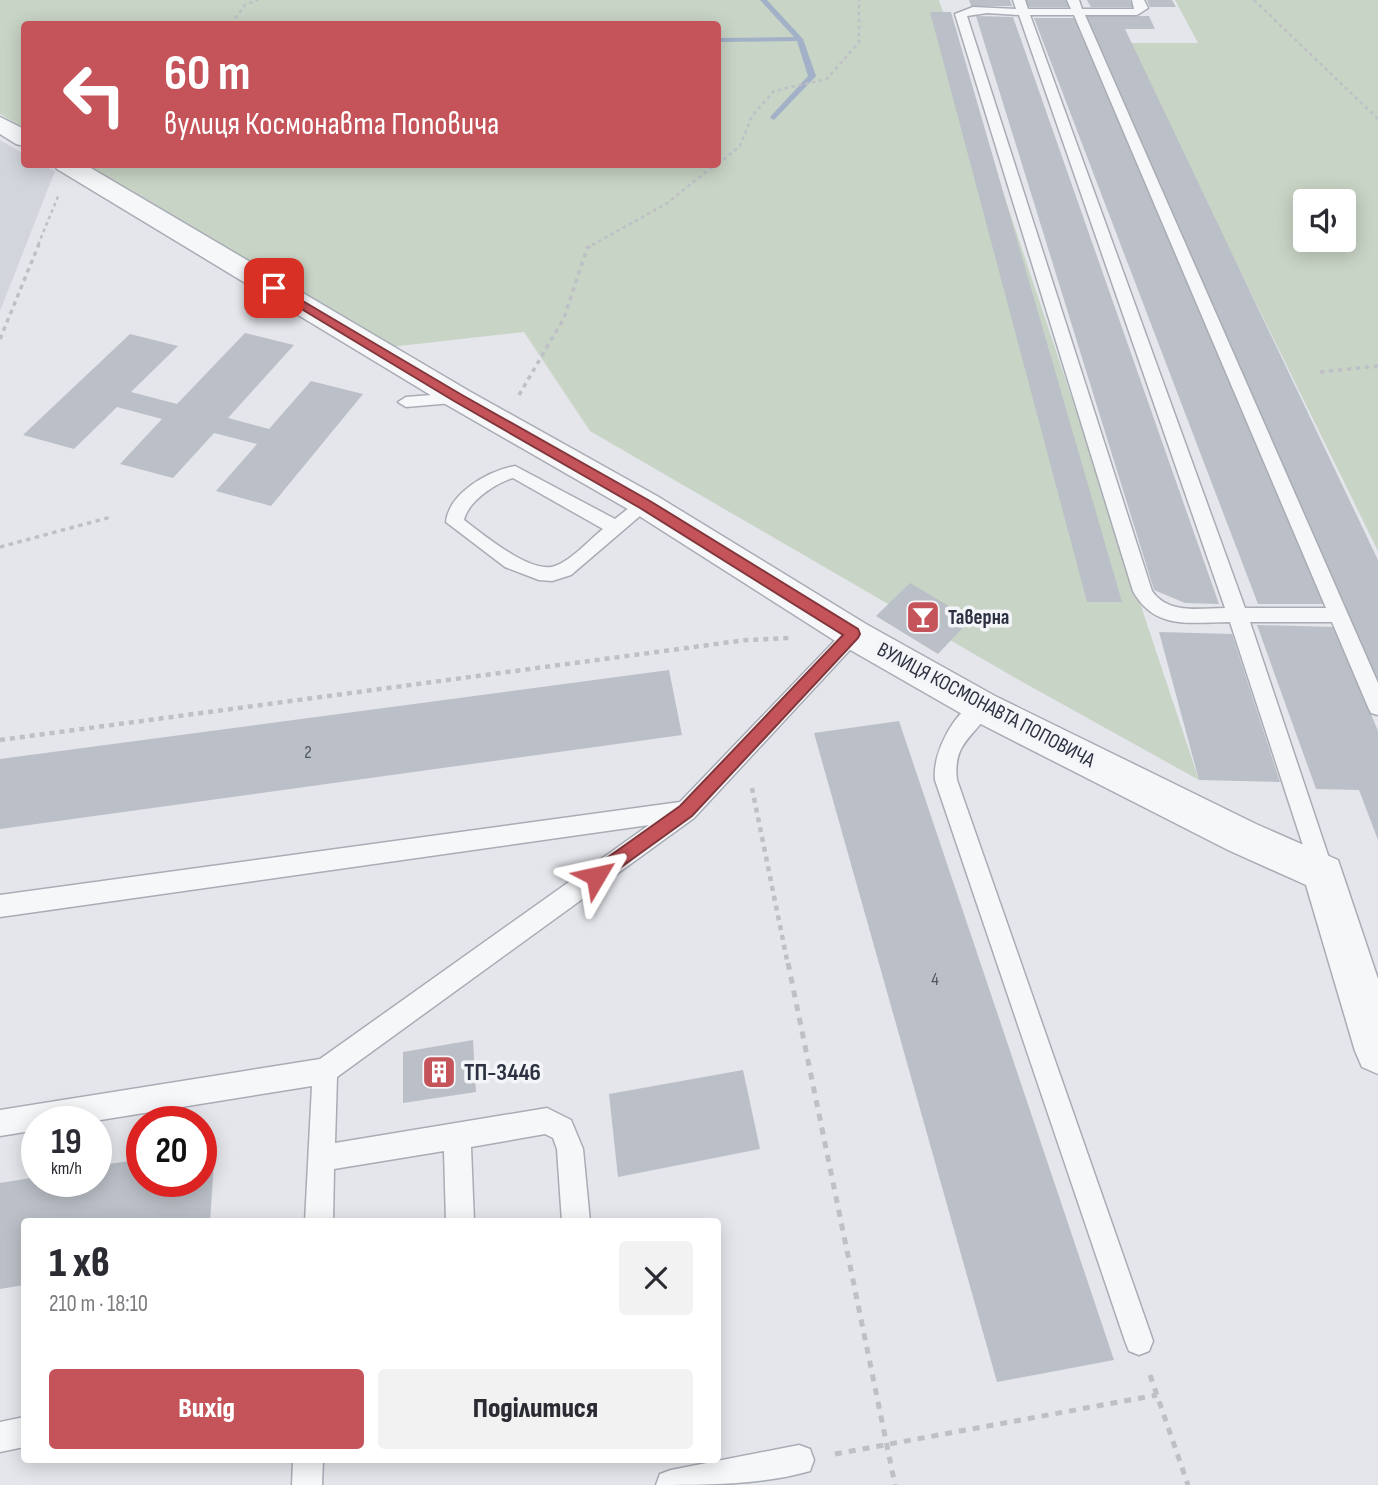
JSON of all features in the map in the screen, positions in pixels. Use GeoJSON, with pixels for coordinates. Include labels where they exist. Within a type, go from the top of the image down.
{"type":"FeatureCollection","features":[{"type":"Feature","properties":{"kind":"street"},"geometry":{"type":"LineString","coordinates":[[0,124],[21,137]]}},
{"type":"Feature","properties":{"kind":"street","name":"ВУЛИЦЯ КОСМОНАВТА ПОПОВИЧА"},"geometry":{"type":"LineString","coordinates":[[71,168],[458,398],[645,504],[853,634],[982,707],[1242,837],[1323,873]]}},
{"type":"Feature","properties":{"kind":"street"},"geometry":{"type":"LineString","coordinates":[[1323,873],[1378,1051]]}},
{"type":"Feature","properties":{"kind":"lane"},"geometry":{"type":"LineString","coordinates":[[1138,0],[1142,8],[1137,12],[1076,6],[1021,6],[961,14],[1143,591],[1149,604],[1161,612],[1238,616],[1339,615]]}},
{"type":"Feature","properties":{"kind":"lane"},"geometry":{"type":"LineString","coordinates":[[1021,6],[1238,616],[1323,873]]}},
{"type":"Feature","properties":{"kind":"lane"},"geometry":{"type":"LineString","coordinates":[[1076,6],[1378,706]]}},
{"type":"Feature","properties":{"kind":"lane"},"geometry":{"type":"LineString","coordinates":[[407,402],[458,398]]}},
{"type":"Feature","properties":{"kind":"lane"},"geometry":{"type":"LineString","coordinates":[[615,528],[515,472],[506,472],[497,477],[462,505],[456,513],[455,522],[533,574],[555,576],[564,570],[645,504]]}},
{"type":"Feature","properties":{"kind":"lane"},"geometry":{"type":"LineString","coordinates":[[0,1123],[325,1071],[686,811],[853,634]]}},
{"type":"Feature","properties":{"kind":"lane"},"geometry":{"type":"LineString","coordinates":[[982,707],[946,753],[943,766],[946,780],[1139,1341]]}},
{"type":"Feature","properties":{"kind":"lane"},"geometry":{"type":"LineString","coordinates":[[0,906],[686,811]]}},
{"type":"Feature","properties":{"kind":"lane"},"geometry":{"type":"LineString","coordinates":[[318,1218],[325,1071]]}},
{"type":"Feature","properties":{"kind":"lane"},"geometry":{"type":"LineString","coordinates":[[322,1158],[547,1121],[562,1129],[570,1149],[576,1218]]}},
{"type":"Feature","properties":{"kind":"lane"},"geometry":{"type":"LineString","coordinates":[[457,1135],[460,1218]]}},
{"type":"Feature","properties":{"kind":"lane"},"geometry":{"type":"LineString","coordinates":[[0,1437],[21,1433]]}},
{"type":"Feature","properties":{"kind":"lane"},"geometry":{"type":"LineString","coordinates":[[671,1485],[799,1460]]}},
{"type":"Feature","properties":{"kind":"lane"},"geometry":{"type":"LineString","coordinates":[[307,1485],[308,1463]]}},
{"type":"Feature","properties":{"kind":"path"},"geometry":{"type":"LineString","coordinates":[[233,21],[245,5],[258,0]]}},
{"type":"Feature","properties":{"kind":"path"},"geometry":{"type":"LineString","coordinates":[[721,161],[740,146],[752,116],[774,91],[828,79],[859,42],[859,0]]}},
{"type":"Feature","properties":{"kind":"path"},"geometry":{"type":"LineString","coordinates":[[1254,0],[1378,119]]}},
{"type":"Feature","properties":{"kind":"path"},"geometry":{"type":"LineString","coordinates":[[0,339],[67,168]]}},
{"type":"Feature","properties":{"kind":"path"},"geometry":{"type":"LineString","coordinates":[[502,423],[564,318],[587,248],[666,204],[712,168]]}},
{"type":"Feature","properties":{"kind":"path"},"geometry":{"type":"LineString","coordinates":[[1320,372],[1378,366]]}},
{"type":"Feature","properties":{"kind":"path"},"geometry":{"type":"LineString","coordinates":[[0,547],[111,517]]}},
{"type":"Feature","properties":{"kind":"path"},"geometry":{"type":"LineString","coordinates":[[0,740],[746,640],[853,634]]}},
{"type":"Feature","properties":{"kind":"path"},"geometry":{"type":"LineString","coordinates":[[745,749],[895,1485]]}},
{"type":"Feature","properties":{"kind":"path"},"geometry":{"type":"LineString","coordinates":[[1139,1341],[1188,1485]]}},
{"type":"Feature","properties":{"kind":"path"},"geometry":{"type":"LineString","coordinates":[[799,1460],[1157,1395]]}},
{"type":"Feature","properties":{"kind":"shaded area"},"geometry":{"type":"Polygon","coordinates":[[[0,140],[21,152],[21,168],[49,168],[55,171],[0,311],[0,140]]]}},
{"type":"Feature","properties":{"kind":"green space"},"geometry":{"type":"Polygon","coordinates":[[[0,0],[939,0],[1199,780],[1019,680],[590,431],[524,332],[390,347],[90,168],[721,168],[721,21],[21,21],[21,126],[0,114],[0,0]]]}},
{"type":"Feature","properties":{"kind":"green space"},"geometry":{"type":"Polygon","coordinates":[[[1175,0],[1378,0],[1378,551],[1128,43],[1198,43],[1175,0]]]}},
{"type":"Feature","properties":{"kind":"building"},"geometry":{"type":"Polygon","coordinates":[[[969,0],[1010,0],[1012,6],[971,6],[969,0]]]}},
{"type":"Feature","properties":{"kind":"building"},"geometry":{"type":"Polygon","coordinates":[[[1025,0],[1067,0],[1071,7],[1028,7],[1025,0]]]}},
{"type":"Feature","properties":{"kind":"building"},"geometry":{"type":"Polygon","coordinates":[[[1087,0],[1130,0],[1133,7],[1091,7],[1087,0]]]}},
{"type":"Feature","properties":{"kind":"building"},"geometry":{"type":"Polygon","coordinates":[[[1147,0],[1172,0],[1176,7],[1150,7],[1147,0]]]}},
{"type":"Feature","properties":{"kind":"building"},"geometry":{"type":"Polygon","coordinates":[[[930,12],[951,12],[1122,602],[1087,602],[930,12]]]}},
{"type":"Feature","properties":{"kind":"building"},"geometry":{"type":"Polygon","coordinates":[[[976,16],[1013,17],[1219,604],[1185,603],[1154,590],[976,16]]]}},
{"type":"Feature","properties":{"kind":"building"},"geometry":{"type":"Polygon","coordinates":[[[1085,16],[1149,16],[1155,29],[1125,29],[1378,560],[1378,682],[1085,16]]]}},
{"type":"Feature","properties":{"kind":"building"},"geometry":{"type":"Polygon","coordinates":[[[1034,18],[1074,18],[1327,604],[1258,604],[1034,18]]]}},
{"type":"Feature","properties":{"kind":"building"},"geometry":{"type":"Polygon","coordinates":[[[245,333],[294,345],[228,418],[269,429],[311,381],[363,394],[271,506],[216,491],[257,444],[214,433],[173,478],[120,464],[162,419],[117,407],[74,449],[23,435],[130,334],[178,346],[131,392],[177,404],[245,333]]]}},
{"type":"Feature","properties":{"kind":"building","name":"Таверна"},"geometry":{"type":"Polygon","coordinates":[[[910,583],[971,619],[938,654],[876,616],[910,583]]]}},
{"type":"Feature","properties":{"kind":"building"},"geometry":{"type":"Polygon","coordinates":[[[1257,625],[1335,627],[1378,731],[1378,840],[1359,790],[1316,789],[1257,625]]]}},
{"type":"Feature","properties":{"kind":"building"},"geometry":{"type":"Polygon","coordinates":[[[1159,632],[1232,634],[1280,782],[1199,780],[1159,632]]]}},
{"type":"Feature","properties":{"kind":"building"},"geometry":{"type":"Polygon","coordinates":[[[669,670],[682,735],[0,829],[0,759],[669,670]]]}},
{"type":"Feature","properties":{"kind":"building"},"geometry":{"type":"Polygon","coordinates":[[[899,721],[1114,1360],[997,1382],[814,733],[899,721]]]}},
{"type":"Feature","properties":{"kind":"building","name":"ТП-3446"},"geometry":{"type":"Polygon","coordinates":[[[473,1040],[476,1092],[403,1103],[403,1052],[473,1040]]]}},
{"type":"Feature","properties":{"kind":"building"},"geometry":{"type":"Polygon","coordinates":[[[743,1070],[760,1149],[618,1177],[609,1094],[743,1070]]]}},
{"type":"Feature","properties":{"kind":"building"},"geometry":{"type":"Polygon","coordinates":[[[126,1161],[126,1197],[212,1197],[210,1218],[21,1218],[21,1286],[0,1289],[0,1183],[21,1180],[21,1197],[112,1197],[112,1164],[126,1161]]]}},
{"type":"Feature","properties":{"kind":"waterway"},"geometry":{"type":"LineString","coordinates":[[763,0],[800,39]]}},
{"type":"Feature","properties":{"kind":"waterway"},"geometry":{"type":"LineString","coordinates":[[721,40],[800,39]]}},
{"type":"Feature","properties":{"kind":"waterway"},"geometry":{"type":"LineString","coordinates":[[774,118],[812,76],[800,39]]}},
{"type":"Feature","properties":{"kind":"place","name":"Таверна"},"geometry":{"type":"Point","coordinates":[923,617]}},
{"type":"Feature","properties":{"kind":"place","name":"ТП-3446"},"geometry":{"type":"Point","coordinates":[439,1072]}},
{"type":"Feature","properties":{"kind":"route"},"geometry":{"type":"LineString","coordinates":[[274,288],[458,398],[645,504],[853,634],[686,811],[596,876]]}}]}
